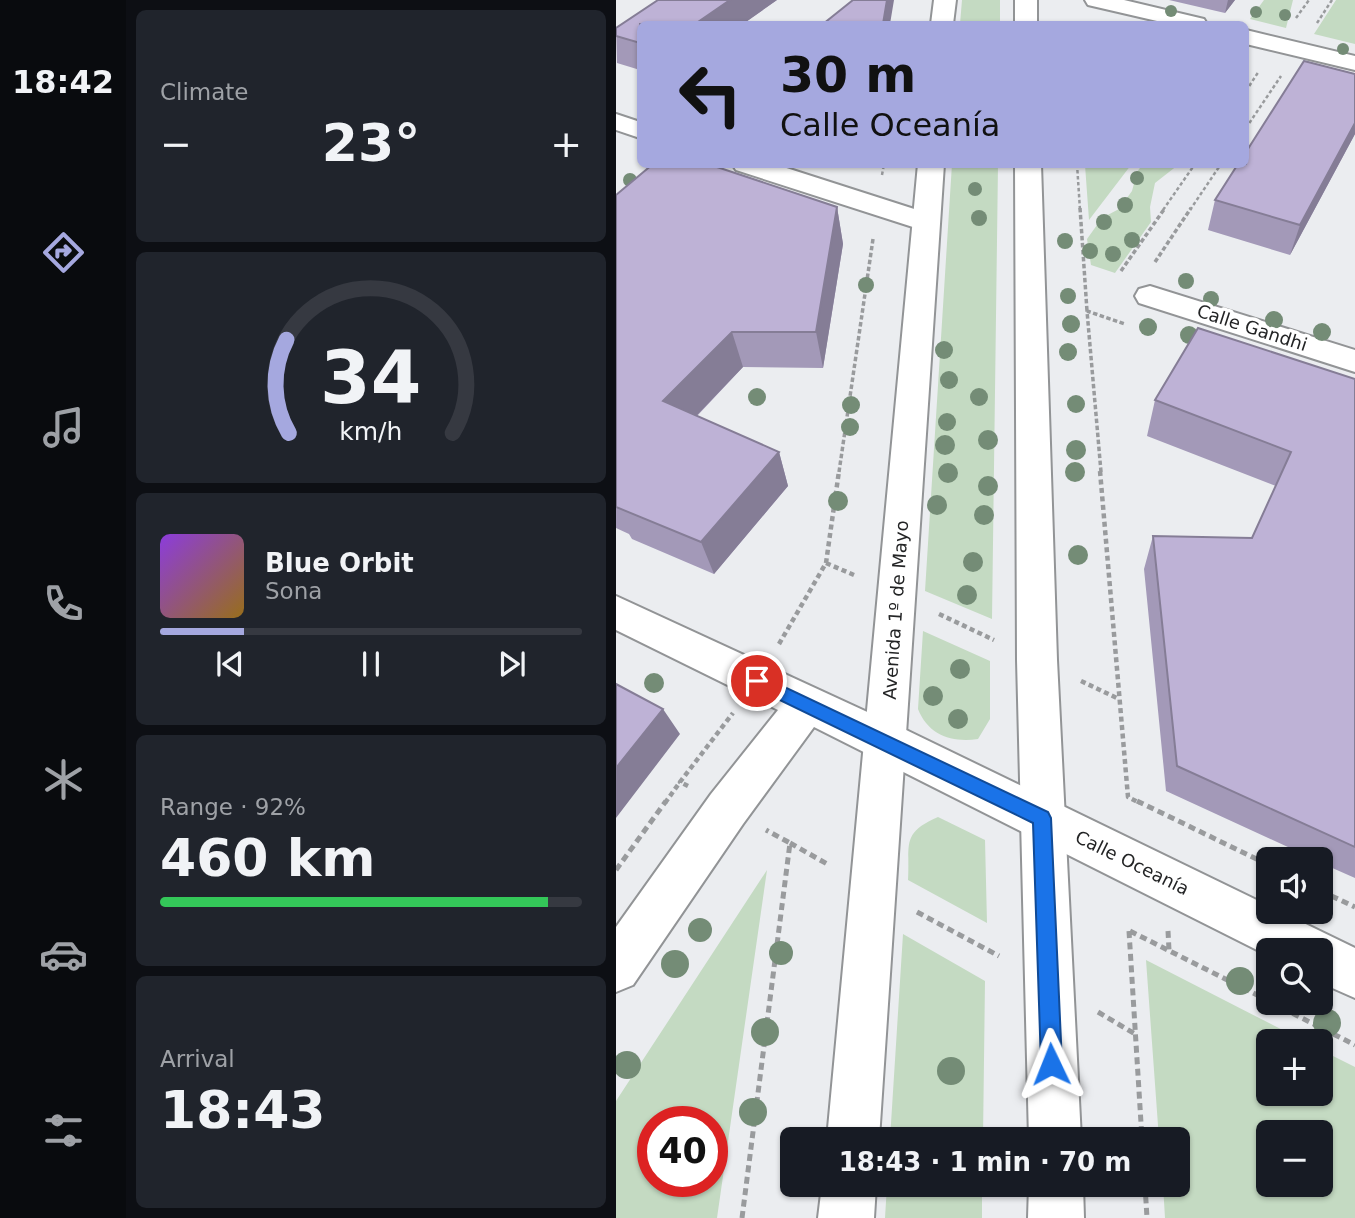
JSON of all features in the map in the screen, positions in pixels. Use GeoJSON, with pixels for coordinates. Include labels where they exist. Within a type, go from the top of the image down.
{"type":"FeatureCollection","features":[{"type":"Feature","properties":{"kind":"street"},"geometry":{"type":"LineString","coordinates":[[943,21],[945,0]]}},
{"type":"Feature","properties":{"kind":"street"},"geometry":{"type":"LineString","coordinates":[[1026,0],[1026,21]]}},
{"type":"Feature","properties":{"kind":"street"},"geometry":{"type":"LineString","coordinates":[[1096,0],[1184,21]]}},
{"type":"Feature","properties":{"kind":"street"},"geometry":{"type":"LineString","coordinates":[[1249,38],[1355,63]]}},
{"type":"Feature","properties":{"kind":"street"},"geometry":{"type":"LineString","coordinates":[[616,122],[637,129]]}},
{"type":"Feature","properties":{"kind":"street"},"geometry":{"type":"LineString","coordinates":[[758,168],[926,222]]}},
{"type":"Feature","properties":{"kind":"street","name":"Avenida 1º de Mayo"},"geometry":{"type":"LineString","coordinates":[[854,1127],[877,891],[896,594],[930,168]]}},
{"type":"Feature","properties":{"kind":"street"},"geometry":{"type":"LineString","coordinates":[[1028,168],[1037,660],[1054,1127]]}},
{"type":"Feature","properties":{"kind":"street","name":"Calle Gandhi"},"geometry":{"type":"LineString","coordinates":[[1150,296],[1355,361]]}},
{"type":"Feature","properties":{"kind":"street","name":"Calle Oceanía"},"geometry":{"type":"LineString","coordinates":[[616,612],[1284,938]]}},
{"type":"Feature","properties":{"kind":"street"},"geometry":{"type":"LineString","coordinates":[[616,968],[727,810],[807,704]]}},
{"type":"Feature","properties":{"kind":"street"},"geometry":{"type":"LineString","coordinates":[[1333,963],[1355,974]]}},
{"type":"Feature","properties":{"kind":"street"},"geometry":{"type":"LineString","coordinates":[[846,1218],[848,1197]]}},
{"type":"Feature","properties":{"kind":"street"},"geometry":{"type":"LineString","coordinates":[[1056,1197],[1056,1218]]}},
{"type":"Feature","properties":{"kind":"path"},"geometry":{"type":"LineString","coordinates":[[1077,168],[1128,797],[1256,859]]}},
{"type":"Feature","properties":{"kind":"path"},"geometry":{"type":"LineString","coordinates":[[1150,296],[1113,284],[1192,168]]}},
{"type":"Feature","properties":{"kind":"path"},"geometry":{"type":"LineString","coordinates":[[1155,263],[1218,168]]}},
{"type":"Feature","properties":{"kind":"path"},"geometry":{"type":"LineString","coordinates":[[1087,311],[1130,326]]}},
{"type":"Feature","properties":{"kind":"path"},"geometry":{"type":"LineString","coordinates":[[827,563],[1119,699]]}},
{"type":"Feature","properties":{"kind":"path"},"geometry":{"type":"LineString","coordinates":[[616,870],[680,782]]}},
{"type":"Feature","properties":{"kind":"path"},"geometry":{"type":"LineString","coordinates":[[790,844],[1048,983],[1136,1034]]}},
{"type":"Feature","properties":{"kind":"path"},"geometry":{"type":"LineString","coordinates":[[1333,897],[1355,907]]}},
{"type":"Feature","properties":{"kind":"path"},"geometry":{"type":"LineString","coordinates":[[1141,1127],[1129,930],[1256,995]]}},
{"type":"Feature","properties":{"kind":"path"},"geometry":{"type":"LineString","coordinates":[[1296,1015],[1355,1045]]}},
{"type":"Feature","properties":{"kind":"path"},"geometry":{"type":"LineString","coordinates":[[1146,1197],[1147,1218]]}},
{"type":"Feature","properties":{"kind":"green space"},"geometry":{"type":"Polygon","coordinates":[[[962,0],[1000,0],[1000,21],[960,21],[962,0]]]}},
{"type":"Feature","properties":{"kind":"green space"},"geometry":{"type":"Polygon","coordinates":[[[1264,0],[1293,0],[1286,28],[1250,19],[1264,0]]]}},
{"type":"Feature","properties":{"kind":"green space"},"geometry":{"type":"Polygon","coordinates":[[[1336,0],[1355,0],[1355,44],[1314,34],[1336,0]]]}},
{"type":"Feature","properties":{"kind":"green space"},"geometry":{"type":"Polygon","coordinates":[[[952,168],[998,168],[992,619],[925,591],[952,168]]]}},
{"type":"Feature","properties":{"kind":"green space"},"geometry":{"type":"Polygon","coordinates":[[[1085,168],[1129,168],[1089,220],[1085,168]]]}},
{"type":"Feature","properties":{"kind":"green space"},"geometry":{"type":"Polygon","coordinates":[[[1140,168],[1174,168],[1155,183],[1150,207],[1151,222],[1115,273],[1091,265],[1087,239],[1102,218],[1119,209],[1132,191],[1140,168]]]}},
{"type":"Feature","properties":{"kind":"green space"},"geometry":{"type":"Polygon","coordinates":[[[923,631],[990,661],[990,719],[978,739],[959,740],[942,735],[922,718],[918,709],[923,631]]]}},
{"type":"Feature","properties":{"kind":"green space"},"geometry":{"type":"Polygon","coordinates":[[[938,817],[985,840],[987,923],[908,880],[909,848],[913,834],[938,817]]]}},
{"type":"Feature","properties":{"kind":"green space"},"geometry":{"type":"Polygon","coordinates":[[[767,870],[728,1141],[728,1106],[637,1106],[637,1197],[720,1197],[717,1218],[616,1218],[616,1101],[767,870]]]}},
{"type":"Feature","properties":{"kind":"green space"},"geometry":{"type":"Polygon","coordinates":[[[903,934],[985,981],[983,1127],[891,1127],[903,934]]]}},
{"type":"Feature","properties":{"kind":"green space"},"geometry":{"type":"Polygon","coordinates":[[[1146,960],[1281,1029],[1256,1029],[1256,1106],[1333,1106],[1333,1056],[1355,1067],[1355,1218],[1165,1218],[1164,1197],[1190,1197],[1190,1127],[1158,1127],[1146,960]]]}},
{"type":"Feature","properties":{"kind":"green space"},"geometry":{"type":"Polygon","coordinates":[[[886,1197],[982,1197],[982,1218],[885,1218],[886,1197]]]}},
{"type":"Feature","properties":{"kind":"building"},"geometry":{"type":"Polygon","coordinates":[[[658,0],[730,0],[699,21],[637,21],[637,42],[616,36],[616,28],[658,0]]]}},
{"type":"Feature","properties":{"kind":"building"},"geometry":{"type":"Polygon","coordinates":[[[853,0],[887,0],[884,21],[827,21],[853,0]]]}},
{"type":"Feature","properties":{"kind":"building"},"geometry":{"type":"Polygon","coordinates":[[[1304,61],[1355,74],[1355,123],[1300,225],[1215,200],[1235,168],[1249,168],[1249,147],[1304,61]]]}},
{"type":"Feature","properties":{"kind":"building"},"geometry":{"type":"Polygon","coordinates":[[[648,168],[720,168],[837,207],[816,332],[732,332],[663,401],[779,452],[701,542],[616,507],[616,195],[648,168]]]}},
{"type":"Feature","properties":{"kind":"building"},"geometry":{"type":"Polygon","coordinates":[[[1198,328],[1355,379],[1355,847],[1177,766],[1153,536],[1252,538],[1291,452],[1155,400],[1198,328]]]}},
{"type":"Feature","properties":{"kind":"building"},"geometry":{"type":"Polygon","coordinates":[[[616,684],[663,709],[616,768],[616,684]]]}},
{"type":"Feature","properties":{"kind":"route"},"geometry":{"type":"LineString","coordinates":[[757,681],[1042,818],[1051,1064]]}}]}
